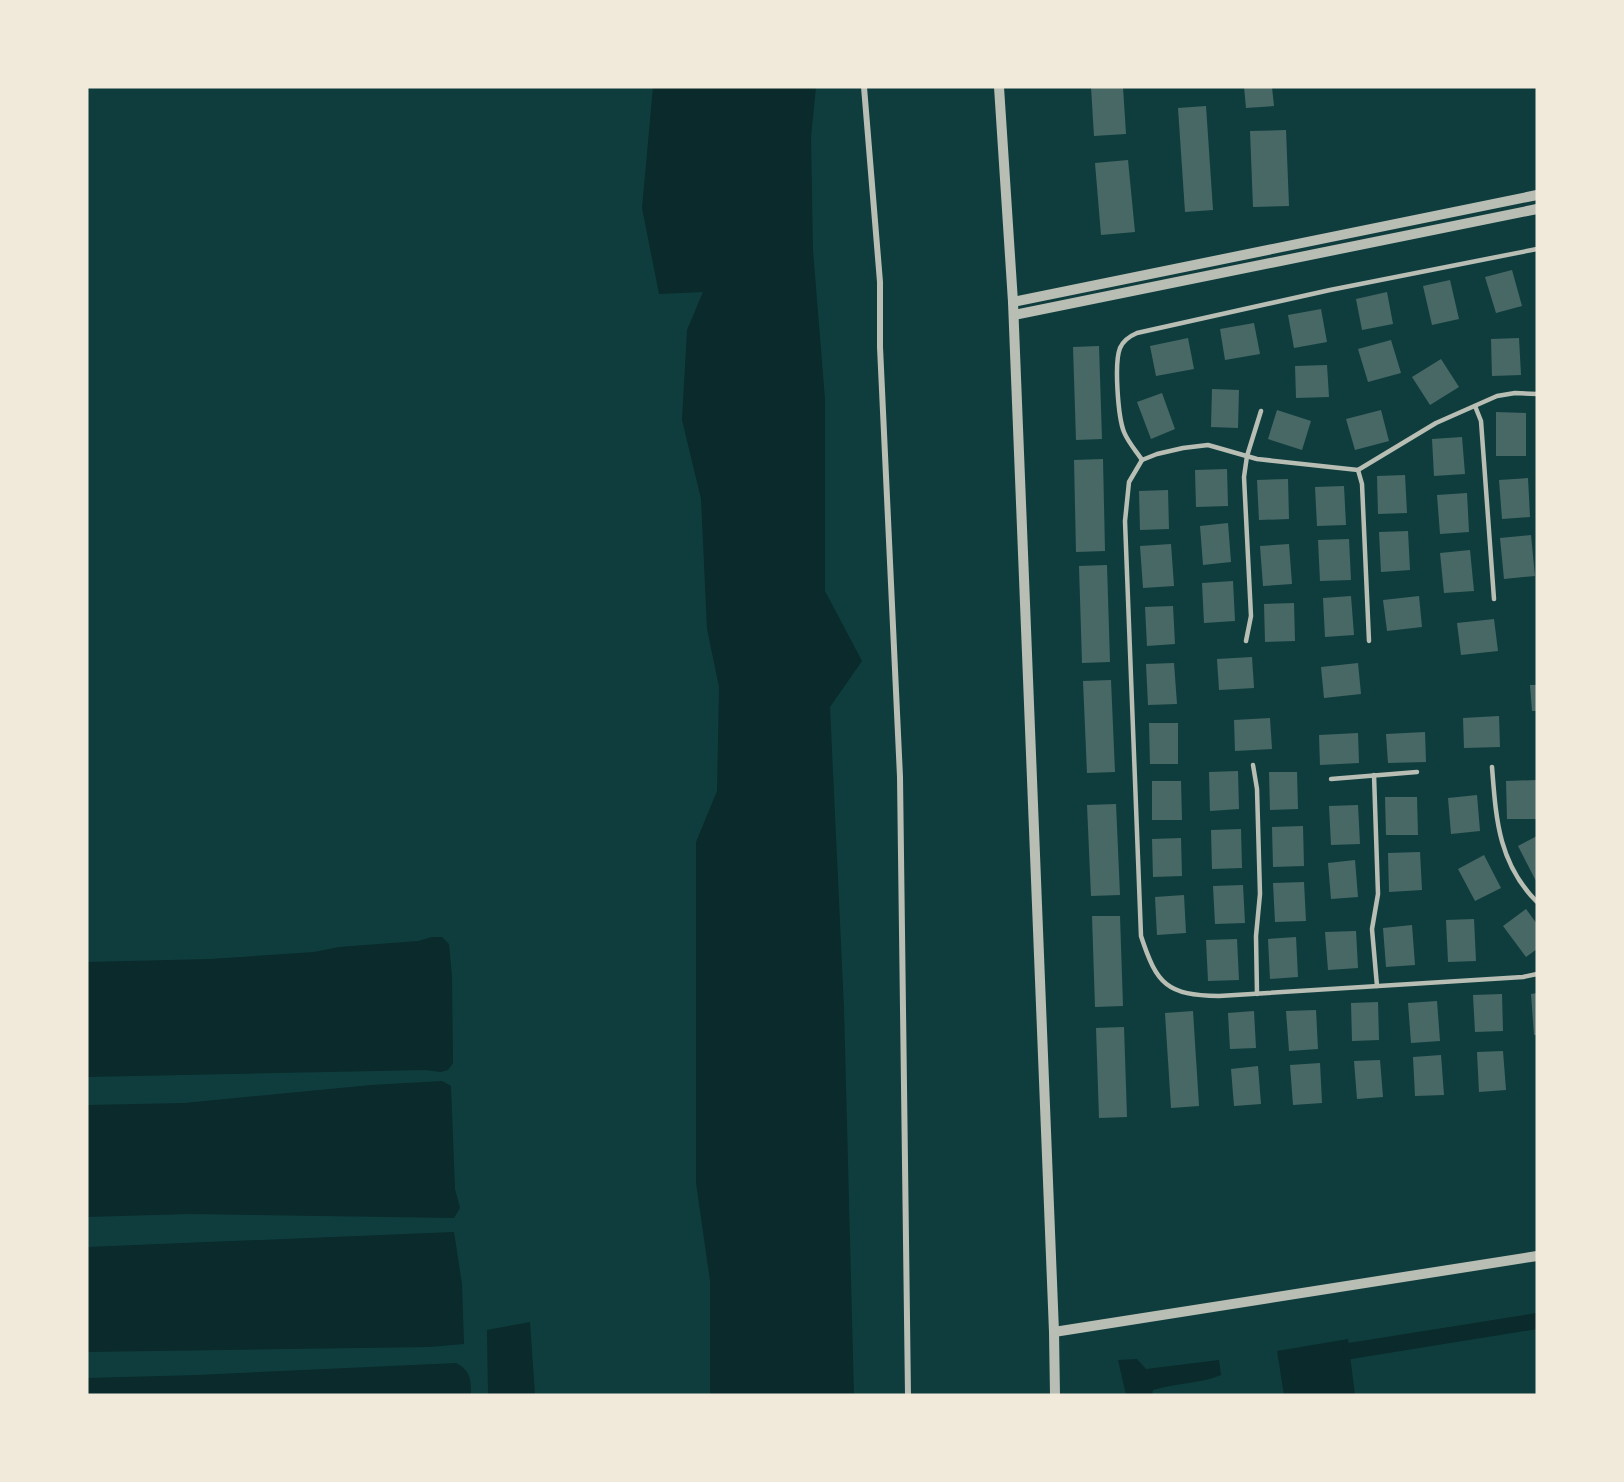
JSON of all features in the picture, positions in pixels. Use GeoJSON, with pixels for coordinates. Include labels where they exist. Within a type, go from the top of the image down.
{"type":"FeatureCollection","features":[{"type":"Feature","properties":{"kind":"street"},"geometry":{"type":"LineString","coordinates":[[864,87],[880,282],[880,347],[900,777],[908,1395]]}},
{"type":"Feature","properties":{"kind":"street"},"geometry":{"type":"LineString","coordinates":[[999,87],[1014,315],[1055,1395]]}},
{"type":"Feature","properties":{"kind":"street"},"geometry":{"type":"LineString","coordinates":[[1013,302],[1537,195]]}},
{"type":"Feature","properties":{"kind":"street"},"geometry":{"type":"LineString","coordinates":[[1014,315],[1537,209]]}},
{"type":"Feature","properties":{"kind":"street"},"geometry":{"type":"LineString","coordinates":[[1054,1332],[1537,1256]]}},
{"type":"Feature","properties":{"kind":"lane"},"geometry":{"type":"LineString","coordinates":[[1142,460],[1124,433],[1119,414],[1117,361],[1120,348],[1128,337],[1137,333],[1330,290],[1537,249]]}},
{"type":"Feature","properties":{"kind":"lane"},"geometry":{"type":"LineString","coordinates":[[1537,394],[1515,393],[1497,396],[1436,423],[1358,470],[1247,456],[1208,445],[1157,454],[1142,460],[1129,482],[1125,521],[1141,936],[1149,961],[1159,978],[1175,990],[1194,995],[1257,994],[1523,977],[1537,974]]}},
{"type":"Feature","properties":{"kind":"lane"},"geometry":{"type":"LineString","coordinates":[[1475,406],[1481,421],[1494,599]]}},
{"type":"Feature","properties":{"kind":"lane"},"geometry":{"type":"LineString","coordinates":[[1246,641],[1251,616],[1244,477],[1247,456],[1261,411]]}},
{"type":"Feature","properties":{"kind":"lane"},"geometry":{"type":"LineString","coordinates":[[1358,470],[1362,484],[1369,641]]}},
{"type":"Feature","properties":{"kind":"lane"},"geometry":{"type":"LineString","coordinates":[[1253,765],[1257,789],[1260,894],[1256,936],[1257,994]]}},
{"type":"Feature","properties":{"kind":"lane"},"geometry":{"type":"LineString","coordinates":[[1492,767],[1496,820],[1503,844],[1516,875],[1537,902]]}},
{"type":"Feature","properties":{"kind":"lane"},"geometry":{"type":"LineString","coordinates":[[1331,779],[1417,771]]}},
{"type":"Feature","properties":{"kind":"lane"},"geometry":{"type":"LineString","coordinates":[[1374,775],[1378,894],[1372,929],[1377,986]]}},
{"type":"Feature","properties":{"kind":"water"},"geometry":{"type":"Polygon","coordinates":[[[653,87],[816,87],[811,137],[813,250],[825,399],[825,591],[862,661],[830,707],[844,1008],[854,1395],[710,1395],[710,1281],[696,1183],[696,842],[717,791],[719,687],[707,629],[701,499],[682,420],[687,330],[703,292],[659,294],[642,208],[653,87]]]}},
{"type":"Feature","properties":{"kind":"water"},"geometry":{"type":"Polygon","coordinates":[[[442,937],[449,944],[452,976],[453,1063],[448,1070],[441,1072],[425,1070],[87,1077],[87,962],[210,959],[314,952],[339,947],[418,941],[442,937]]]}},
{"type":"Feature","properties":{"kind":"water"},"geometry":{"type":"Polygon","coordinates":[[[442,1081],[451,1086],[455,1189],[460,1208],[454,1218],[189,1214],[87,1217],[87,1105],[184,1103],[371,1085],[442,1081]]]}},
{"type":"Feature","properties":{"kind":"water"},"geometry":{"type":"Polygon","coordinates":[[[454,1232],[462,1284],[464,1344],[430,1347],[87,1352],[87,1247],[454,1232]]]}},
{"type":"Feature","properties":{"kind":"water"},"geometry":{"type":"Polygon","coordinates":[[[530,1322],[535,1395],[488,1395],[487,1330],[530,1322]]]}},
{"type":"Feature","properties":{"kind":"water"},"geometry":{"type":"Polygon","coordinates":[[[1348,1339],[1355,1395],[1284,1395],[1277,1351],[1348,1339]]]}},
{"type":"Feature","properties":{"kind":"water"},"geometry":{"type":"Polygon","coordinates":[[[1137,1359],[1146,1369],[1219,1360],[1221,1375],[1153,1390],[1152,1395],[1126,1395],[1118,1360],[1137,1359]]]}},
{"type":"Feature","properties":{"kind":"water"},"geometry":{"type":"Polygon","coordinates":[[[456,1363],[465,1369],[469,1376],[471,1395],[87,1395],[87,1378],[456,1363]]]}},
{"type":"Feature","properties":{"kind":"building"},"geometry":{"type":"Polygon","coordinates":[[[1091,87],[1123,87],[1126,134],[1094,136],[1091,87]]]}},
{"type":"Feature","properties":{"kind":"building"},"geometry":{"type":"Polygon","coordinates":[[[1244,87],[1272,87],[1274,106],[1246,108],[1244,87]]]}},
{"type":"Feature","properties":{"kind":"building"},"geometry":{"type":"Polygon","coordinates":[[[1206,106],[1213,210],[1185,212],[1178,108],[1206,106]]]}},
{"type":"Feature","properties":{"kind":"building"},"geometry":{"type":"Polygon","coordinates":[[[1286,130],[1289,206],[1253,207],[1250,131],[1286,130]]]}},
{"type":"Feature","properties":{"kind":"building"},"geometry":{"type":"Polygon","coordinates":[[[1128,160],[1135,232],[1101,235],[1095,163],[1128,160]]]}},
{"type":"Feature","properties":{"kind":"building"},"geometry":{"type":"Polygon","coordinates":[[[1512,270],[1522,306],[1496,313],[1485,277],[1512,270]]]}},
{"type":"Feature","properties":{"kind":"building"},"geometry":{"type":"Polygon","coordinates":[[[1450,280],[1459,319],[1432,325],[1423,286],[1450,280]]]}},
{"type":"Feature","properties":{"kind":"building"},"geometry":{"type":"Polygon","coordinates":[[[1387,292],[1393,324],[1362,330],[1356,299],[1387,292]]]}},
{"type":"Feature","properties":{"kind":"building"},"geometry":{"type":"Polygon","coordinates":[[[1321,309],[1327,342],[1294,348],[1288,315],[1321,309]]]}},
{"type":"Feature","properties":{"kind":"building"},"geometry":{"type":"Polygon","coordinates":[[[1254,323],[1260,354],[1225,360],[1220,329],[1254,323]]]}},
{"type":"Feature","properties":{"kind":"building"},"geometry":{"type":"Polygon","coordinates":[[[1188,338],[1194,369],[1156,376],[1150,346],[1188,338]]]}},
{"type":"Feature","properties":{"kind":"building"},"geometry":{"type":"Polygon","coordinates":[[[1519,338],[1521,375],[1492,376],[1491,339],[1519,338]]]}},
{"type":"Feature","properties":{"kind":"building"},"geometry":{"type":"Polygon","coordinates":[[[1391,340],[1401,373],[1368,382],[1358,349],[1391,340]]]}},
{"type":"Feature","properties":{"kind":"building"},"geometry":{"type":"Polygon","coordinates":[[[1099,346],[1102,439],[1076,440],[1073,347],[1099,346]]]}},
{"type":"Feature","properties":{"kind":"building"},"geometry":{"type":"Polygon","coordinates":[[[1441,359],[1459,387],[1430,405],[1412,377],[1441,359]]]}},
{"type":"Feature","properties":{"kind":"building"},"geometry":{"type":"Polygon","coordinates":[[[1327,365],[1329,397],[1296,398],[1295,366],[1327,365]]]}},
{"type":"Feature","properties":{"kind":"building"},"geometry":{"type":"Polygon","coordinates":[[[1212,389],[1239,390],[1238,428],[1211,427],[1212,389]]]}},
{"type":"Feature","properties":{"kind":"building"},"geometry":{"type":"Polygon","coordinates":[[[1162,393],[1175,429],[1151,439],[1137,402],[1162,393]]]}},
{"type":"Feature","properties":{"kind":"building"},"geometry":{"type":"Polygon","coordinates":[[[1277,410],[1311,421],[1302,450],[1268,439],[1277,410]]]}},
{"type":"Feature","properties":{"kind":"building"},"geometry":{"type":"Polygon","coordinates":[[[1381,410],[1389,441],[1355,450],[1346,419],[1381,410]]]}},
{"type":"Feature","properties":{"kind":"building"},"geometry":{"type":"Polygon","coordinates":[[[1496,412],[1526,413],[1526,456],[1496,456],[1496,412]]]}},
{"type":"Feature","properties":{"kind":"building"},"geometry":{"type":"Polygon","coordinates":[[[1462,437],[1465,474],[1434,476],[1432,439],[1462,437]]]}},
{"type":"Feature","properties":{"kind":"building"},"geometry":{"type":"Polygon","coordinates":[[[1103,459],[1105,551],[1076,552],[1074,460],[1103,459]]]}},
{"type":"Feature","properties":{"kind":"building"},"geometry":{"type":"Polygon","coordinates":[[[1227,469],[1228,506],[1196,507],[1195,470],[1227,469]]]}},
{"type":"Feature","properties":{"kind":"building"},"geometry":{"type":"Polygon","coordinates":[[[1405,475],[1407,513],[1378,514],[1377,476],[1405,475]]]}},
{"type":"Feature","properties":{"kind":"building"},"geometry":{"type":"Polygon","coordinates":[[[1528,478],[1530,517],[1502,519],[1499,480],[1528,478]]]}},
{"type":"Feature","properties":{"kind":"building"},"geometry":{"type":"Polygon","coordinates":[[[1288,479],[1289,519],[1259,520],[1257,480],[1288,479]]]}},
{"type":"Feature","properties":{"kind":"building"},"geometry":{"type":"Polygon","coordinates":[[[1344,486],[1346,525],[1317,526],[1315,487],[1344,486]]]}},
{"type":"Feature","properties":{"kind":"building"},"geometry":{"type":"Polygon","coordinates":[[[1168,490],[1169,529],[1140,530],[1139,491],[1168,490]]]}},
{"type":"Feature","properties":{"kind":"building"},"geometry":{"type":"Polygon","coordinates":[[[1467,493],[1469,532],[1440,534],[1437,495],[1467,493]]]}},
{"type":"Feature","properties":{"kind":"building"},"geometry":{"type":"Polygon","coordinates":[[[1228,523],[1231,562],[1203,565],[1200,526],[1228,523]]]}},
{"type":"Feature","properties":{"kind":"building"},"geometry":{"type":"Polygon","coordinates":[[[1408,531],[1410,570],[1381,572],[1379,532],[1408,531]]]}},
{"type":"Feature","properties":{"kind":"building"},"geometry":{"type":"Polygon","coordinates":[[[1531,535],[1535,576],[1504,579],[1500,538],[1531,535]]]}},
{"type":"Feature","properties":{"kind":"building"},"geometry":{"type":"Polygon","coordinates":[[[1349,539],[1351,580],[1320,581],[1318,540],[1349,539]]]}},
{"type":"Feature","properties":{"kind":"building"},"geometry":{"type":"Polygon","coordinates":[[[1171,544],[1174,586],[1143,588],[1140,546],[1171,544]]]}},
{"type":"Feature","properties":{"kind":"building"},"geometry":{"type":"Polygon","coordinates":[[[1289,544],[1292,584],[1263,586],[1260,546],[1289,544]]]}},
{"type":"Feature","properties":{"kind":"building"},"geometry":{"type":"Polygon","coordinates":[[[1470,550],[1474,591],[1444,593],[1440,553],[1470,550]]]}},
{"type":"Feature","properties":{"kind":"building"},"geometry":{"type":"Polygon","coordinates":[[[1107,565],[1110,662],[1082,663],[1079,566],[1107,565]]]}},
{"type":"Feature","properties":{"kind":"building"},"geometry":{"type":"Polygon","coordinates":[[[1233,581],[1235,621],[1204,623],[1202,583],[1233,581]]]}},
{"type":"Feature","properties":{"kind":"building"},"geometry":{"type":"Polygon","coordinates":[[[1351,596],[1354,635],[1325,637],[1323,598],[1351,596]]]}},
{"type":"Feature","properties":{"kind":"building"},"geometry":{"type":"Polygon","coordinates":[[[1419,596],[1422,627],[1387,631],[1383,600],[1419,596]]]}},
{"type":"Feature","properties":{"kind":"building"},"geometry":{"type":"Polygon","coordinates":[[[1294,603],[1295,641],[1265,642],[1264,604],[1294,603]]]}},
{"type":"Feature","properties":{"kind":"building"},"geometry":{"type":"Polygon","coordinates":[[[1173,606],[1175,644],[1147,646],[1145,607],[1173,606]]]}},
{"type":"Feature","properties":{"kind":"building"},"geometry":{"type":"Polygon","coordinates":[[[1494,619],[1498,651],[1461,655],[1457,623],[1494,619]]]}},
{"type":"Feature","properties":{"kind":"building"},"geometry":{"type":"Polygon","coordinates":[[[1252,657],[1254,688],[1219,690],[1217,659],[1252,657]]]}},
{"type":"Feature","properties":{"kind":"building"},"geometry":{"type":"Polygon","coordinates":[[[1174,663],[1177,704],[1148,705],[1146,664],[1174,663]]]}},
{"type":"Feature","properties":{"kind":"building"},"geometry":{"type":"Polygon","coordinates":[[[1358,663],[1361,694],[1324,698],[1321,667],[1358,663]]]}},
{"type":"Feature","properties":{"kind":"building"},"geometry":{"type":"Polygon","coordinates":[[[1111,680],[1115,772],[1087,773],[1083,681],[1111,680]]]}},
{"type":"Feature","properties":{"kind":"building"},"geometry":{"type":"Polygon","coordinates":[[[1530,685],[1537,685],[1537,711],[1532,711],[1530,685]]]}},
{"type":"Feature","properties":{"kind":"building"},"geometry":{"type":"Polygon","coordinates":[[[1499,716],[1500,747],[1464,748],[1463,718],[1499,716]]]}},
{"type":"Feature","properties":{"kind":"building"},"geometry":{"type":"Polygon","coordinates":[[[1270,718],[1272,749],[1235,751],[1234,720],[1270,718]]]}},
{"type":"Feature","properties":{"kind":"building"},"geometry":{"type":"Polygon","coordinates":[[[1149,723],[1178,723],[1178,764],[1150,764],[1149,723]]]}},
{"type":"Feature","properties":{"kind":"building"},"geometry":{"type":"Polygon","coordinates":[[[1425,732],[1426,762],[1388,763],[1386,734],[1425,732]]]}},
{"type":"Feature","properties":{"kind":"building"},"geometry":{"type":"Polygon","coordinates":[[[1358,733],[1359,763],[1320,765],[1319,735],[1358,733]]]}},
{"type":"Feature","properties":{"kind":"building"},"geometry":{"type":"Polygon","coordinates":[[[1238,771],[1239,809],[1210,811],[1209,772],[1238,771]]]}},
{"type":"Feature","properties":{"kind":"building"},"geometry":{"type":"Polygon","coordinates":[[[1269,772],[1297,772],[1298,809],[1270,810],[1269,772]]]}},
{"type":"Feature","properties":{"kind":"building"},"geometry":{"type":"Polygon","coordinates":[[[1536,780],[1536,819],[1507,819],[1506,781],[1536,780]]]}},
{"type":"Feature","properties":{"kind":"building"},"geometry":{"type":"Polygon","coordinates":[[[1152,781],[1181,781],[1182,820],[1152,820],[1152,781]]]}},
{"type":"Feature","properties":{"kind":"building"},"geometry":{"type":"Polygon","coordinates":[[[1477,795],[1480,831],[1451,834],[1448,798],[1477,795]]]}},
{"type":"Feature","properties":{"kind":"building"},"geometry":{"type":"Polygon","coordinates":[[[1385,797],[1417,797],[1418,835],[1386,835],[1385,797]]]}},
{"type":"Feature","properties":{"kind":"building"},"geometry":{"type":"Polygon","coordinates":[[[1116,804],[1120,895],[1091,896],[1087,805],[1116,804]]]}},
{"type":"Feature","properties":{"kind":"building"},"geometry":{"type":"Polygon","coordinates":[[[1358,805],[1360,844],[1331,845],[1329,806],[1358,805]]]}},
{"type":"Feature","properties":{"kind":"building"},"geometry":{"type":"Polygon","coordinates":[[[1303,826],[1304,866],[1273,867],[1272,827],[1303,826]]]}},
{"type":"Feature","properties":{"kind":"building"},"geometry":{"type":"Polygon","coordinates":[[[1241,829],[1242,868],[1212,869],[1211,830],[1241,829]]]}},
{"type":"Feature","properties":{"kind":"building"},"geometry":{"type":"Polygon","coordinates":[[[1537,836],[1537,883],[1518,846],[1537,836]]]}},
{"type":"Feature","properties":{"kind":"building"},"geometry":{"type":"Polygon","coordinates":[[[1181,838],[1182,876],[1153,877],[1152,839],[1181,838]]]}},
{"type":"Feature","properties":{"kind":"building"},"geometry":{"type":"Polygon","coordinates":[[[1420,852],[1422,890],[1389,892],[1388,853],[1420,852]]]}},
{"type":"Feature","properties":{"kind":"building"},"geometry":{"type":"Polygon","coordinates":[[[1484,855],[1501,888],[1475,901],[1458,869],[1484,855]]]}},
{"type":"Feature","properties":{"kind":"building"},"geometry":{"type":"Polygon","coordinates":[[[1355,860],[1358,897],[1331,899],[1328,863],[1355,860]]]}},
{"type":"Feature","properties":{"kind":"building"},"geometry":{"type":"Polygon","coordinates":[[[1304,882],[1306,921],[1275,922],[1273,883],[1304,882]]]}},
{"type":"Feature","properties":{"kind":"building"},"geometry":{"type":"Polygon","coordinates":[[[1243,885],[1245,923],[1215,924],[1213,886],[1243,885]]]}},
{"type":"Feature","properties":{"kind":"building"},"geometry":{"type":"Polygon","coordinates":[[[1184,895],[1186,933],[1157,935],[1155,897],[1184,895]]]}},
{"type":"Feature","properties":{"kind":"building"},"geometry":{"type":"Polygon","coordinates":[[[1526,909],[1537,924],[1537,949],[1526,957],[1503,926],[1526,909]]]}},
{"type":"Feature","properties":{"kind":"building"},"geometry":{"type":"Polygon","coordinates":[[[1092,916],[1120,916],[1123,1006],[1095,1007],[1092,916]]]}},
{"type":"Feature","properties":{"kind":"building"},"geometry":{"type":"Polygon","coordinates":[[[1474,919],[1476,961],[1448,962],[1446,920],[1474,919]]]}},
{"type":"Feature","properties":{"kind":"building"},"geometry":{"type":"Polygon","coordinates":[[[1412,925],[1415,965],[1386,967],[1383,928],[1412,925]]]}},
{"type":"Feature","properties":{"kind":"building"},"geometry":{"type":"Polygon","coordinates":[[[1356,931],[1358,968],[1328,970],[1325,932],[1356,931]]]}},
{"type":"Feature","properties":{"kind":"building"},"geometry":{"type":"Polygon","coordinates":[[[1296,937],[1298,977],[1270,979],[1268,939],[1296,937]]]}},
{"type":"Feature","properties":{"kind":"building"},"geometry":{"type":"Polygon","coordinates":[[[1237,939],[1239,980],[1208,981],[1206,940],[1237,939]]]}},
{"type":"Feature","properties":{"kind":"building"},"geometry":{"type":"Polygon","coordinates":[[[1537,993],[1537,1035],[1534,1035],[1531,994],[1537,993]]]}},
{"type":"Feature","properties":{"kind":"building"},"geometry":{"type":"Polygon","coordinates":[[[1502,994],[1503,1031],[1475,1032],[1473,995],[1502,994]]]}},
{"type":"Feature","properties":{"kind":"building"},"geometry":{"type":"Polygon","coordinates":[[[1437,1001],[1440,1041],[1411,1043],[1408,1003],[1437,1001]]]}},
{"type":"Feature","properties":{"kind":"building"},"geometry":{"type":"Polygon","coordinates":[[[1378,1002],[1379,1040],[1352,1041],[1351,1003],[1378,1002]]]}},
{"type":"Feature","properties":{"kind":"building"},"geometry":{"type":"Polygon","coordinates":[[[1316,1010],[1318,1049],[1289,1051],[1286,1011],[1316,1010]]]}},
{"type":"Feature","properties":{"kind":"building"},"geometry":{"type":"Polygon","coordinates":[[[1193,1011],[1199,1106],[1171,1108],[1165,1013],[1193,1011]]]}},
{"type":"Feature","properties":{"kind":"building"},"geometry":{"type":"Polygon","coordinates":[[[1254,1011],[1256,1048],[1230,1049],[1228,1013],[1254,1011]]]}},
{"type":"Feature","properties":{"kind":"building"},"geometry":{"type":"Polygon","coordinates":[[[1124,1027],[1127,1117],[1099,1118],[1096,1028],[1124,1027]]]}},
{"type":"Feature","properties":{"kind":"building"},"geometry":{"type":"Polygon","coordinates":[[[1503,1051],[1506,1090],[1479,1092],[1477,1052],[1503,1051]]]}},
{"type":"Feature","properties":{"kind":"building"},"geometry":{"type":"Polygon","coordinates":[[[1441,1055],[1444,1095],[1415,1096],[1413,1057],[1441,1055]]]}},
{"type":"Feature","properties":{"kind":"building"},"geometry":{"type":"Polygon","coordinates":[[[1380,1060],[1383,1097],[1357,1099],[1354,1061],[1380,1060]]]}},
{"type":"Feature","properties":{"kind":"building"},"geometry":{"type":"Polygon","coordinates":[[[1320,1063],[1322,1103],[1293,1105],[1290,1065],[1320,1063]]]}},
{"type":"Feature","properties":{"kind":"building"},"geometry":{"type":"Polygon","coordinates":[[[1258,1066],[1261,1104],[1234,1106],[1231,1069],[1258,1066]]]}},
{"type":"Feature","properties":{"kind":"waterway"},"geometry":{"type":"LineString","coordinates":[[1350,1351],[1537,1321]]}}]}
